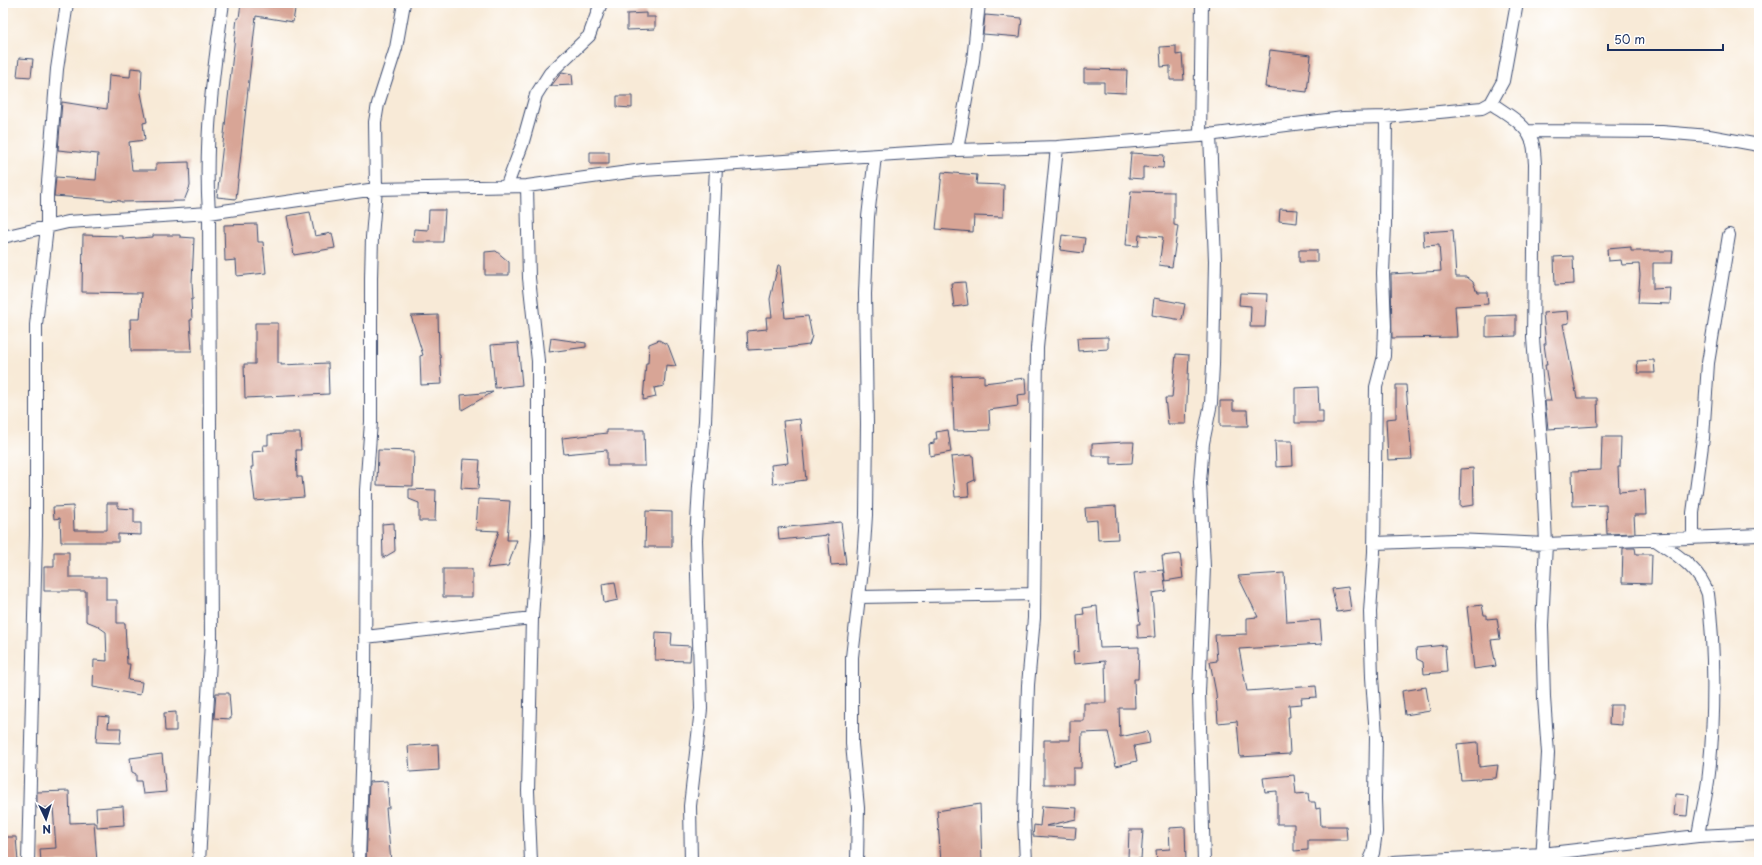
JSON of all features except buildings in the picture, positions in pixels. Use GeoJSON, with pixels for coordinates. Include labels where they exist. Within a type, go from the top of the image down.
{"type":"FeatureCollection","features":[{"type":"Feature","properties":{"kind":"street"},"geometry":{"type":"LineString","coordinates":[[28,862],[36,535],[36,325],[47,227],[47,195],[57,70],[67,3]]}},
{"type":"Feature","properties":{"kind":"street"},"geometry":{"type":"LineString","coordinates":[[199,862],[211,641],[209,213],[207,156],[216,56],[223,3]]}},
{"type":"Feature","properties":{"kind":"street"},"geometry":{"type":"LineString","coordinates":[[360,862],[365,637],[366,490],[371,422],[372,236],[376,190],[375,122],[378,104],[396,48],[404,3]]}},
{"type":"Feature","properties":{"kind":"street"},"geometry":{"type":"LineString","coordinates":[[507,185],[522,145],[536,95],[550,73],[589,36],[600,3]]}},
{"type":"Feature","properties":{"kind":"street"},"geometry":{"type":"LineString","coordinates":[[957,150],[973,61],[979,3]]}},
{"type":"Feature","properties":{"kind":"street"},"geometry":{"type":"LineString","coordinates":[[1202,3],[1205,135],[1215,261],[1211,403],[1203,443],[1200,482],[1204,568],[1200,693],[1204,862]]}},
{"type":"Feature","properties":{"kind":"street"},"geometry":{"type":"LineString","coordinates":[[3,237],[68,222],[209,213],[376,190],[507,185],[526,186],[643,170],[957,150],[1057,147],[1205,135],[1343,118],[1386,117],[1482,108],[1491,103],[1503,81],[1517,3]]}},
{"type":"Feature","properties":{"kind":"street"},"geometry":{"type":"LineString","coordinates":[[1491,103],[1514,119],[1527,131],[1532,139],[1535,164],[1533,338],[1542,454],[1546,544],[1542,625],[1544,698],[1548,753],[1542,858]]}},
{"type":"Feature","properties":{"kind":"street"},"geometry":{"type":"LineString","coordinates":[[1369,862],[1373,853],[1376,832],[1376,737],[1370,612],[1375,543],[1376,387],[1384,356],[1385,326],[1383,273],[1386,117]]}},
{"type":"Feature","properties":{"kind":"street"},"geometry":{"type":"LineString","coordinates":[[1527,131],[1662,132],[1709,136],[1759,145]]}},
{"type":"Feature","properties":{"kind":"street"},"geometry":{"type":"LineString","coordinates":[[1026,862],[1024,817],[1028,685],[1034,618],[1037,348],[1057,147]]}},
{"type":"Feature","properties":{"kind":"street"},"geometry":{"type":"LineString","coordinates":[[857,862],[858,808],[852,744],[852,657],[866,516],[867,424],[865,294],[868,217],[876,156]]}},
{"type":"Feature","properties":{"kind":"street"},"geometry":{"type":"LineString","coordinates":[[691,862],[690,806],[701,709],[696,527],[705,421],[716,166]]}},
{"type":"Feature","properties":{"kind":"street"},"geometry":{"type":"LineString","coordinates":[[526,186],[529,278],[538,361],[538,534],[532,618],[528,791],[531,862]]}},
{"type":"Feature","properties":{"kind":"street"},"geometry":{"type":"LineString","coordinates":[[1693,538],[1693,513],[1703,438],[1708,367],[1729,235]]}},
{"type":"Feature","properties":{"kind":"street"},"geometry":{"type":"LineString","coordinates":[[1375,543],[1455,540],[1546,544],[1759,535]]}},
{"type":"Feature","properties":{"kind":"street"},"geometry":{"type":"LineString","coordinates":[[1654,539],[1679,556],[1695,571],[1705,585],[1708,594],[1713,682],[1711,734],[1709,774],[1698,836]]}},
{"type":"Feature","properties":{"kind":"street"},"geometry":{"type":"LineString","coordinates":[[859,597],[1034,594]]}},
{"type":"Feature","properties":{"kind":"street"},"geometry":{"type":"LineString","coordinates":[[365,637],[532,618]]}},
{"type":"Feature","properties":{"kind":"street"},"geometry":{"type":"LineString","coordinates":[[1393,862],[1542,858],[1698,836],[1759,833]]}}]}
